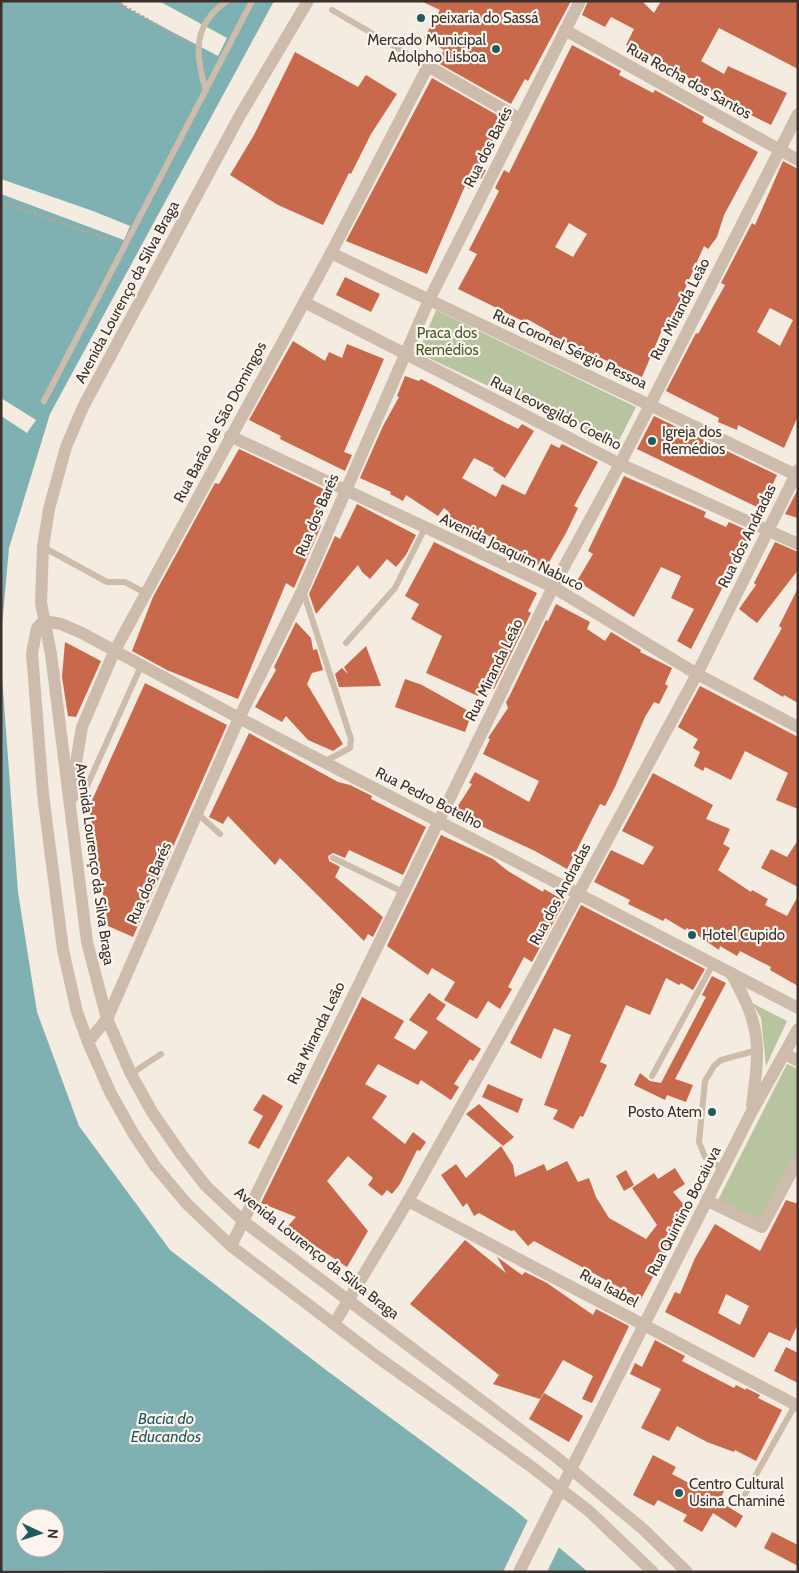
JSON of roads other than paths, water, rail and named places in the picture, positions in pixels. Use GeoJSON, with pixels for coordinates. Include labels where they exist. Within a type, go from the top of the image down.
{"type":"FeatureCollection","features":[{"type":"Feature","properties":{"kind":"street","name":"Avenida Lourenço da Silva Braga"},"geometry":{"type":"LineString","coordinates":[[308,1],[253,92],[82,407],[56,476],[43,547],[41,603],[50,654],[87,942],[107,1019],[131,1074],[152,1112],[206,1186],[243,1221],[348,1298],[577,1474],[643,1529],[687,1572]]}},
{"type":"Feature","properties":{"kind":"street","name":"Rua dos Barés"},"geometry":{"type":"LineString","coordinates":[[88,1042],[107,1019],[239,718],[302,590],[429,300],[580,1]]}},
{"type":"Feature","properties":{"kind":"street","name":"Rua Rocha dos Santos"},"geometry":{"type":"LineString","coordinates":[[565,30],[798,160]]}},
{"type":"Feature","properties":{"kind":"street"},"geometry":{"type":"LineString","coordinates":[[428,66],[520,119]]}},
{"type":"Feature","properties":{"kind":"street","name":"Rua Barão de São Domingos"},"geometry":{"type":"LineString","coordinates":[[70,804],[72,774],[82,727],[114,652],[331,253],[428,66]]}},
{"type":"Feature","properties":{"kind":"street","name":"Rua Miranda Leão"},"geometry":{"type":"LineString","coordinates":[[231,1246],[553,587],[620,464],[798,114]]}},
{"type":"Feature","properties":{"kind":"street","name":"Rua Coronel Sérgio Pessoa"},"geometry":{"type":"LineString","coordinates":[[331,253],[649,405],[797,472]]}},
{"type":"Feature","properties":{"kind":"street","name":"Rua Leovegildo Coelho"},"geometry":{"type":"LineString","coordinates":[[304,302],[620,464],[798,544]]}},
{"type":"Feature","properties":{"kind":"street","name":"Avenida Joaquim Nabuco"},"geometry":{"type":"LineString","coordinates":[[230,436],[553,587],[697,674],[798,727]]}},
{"type":"Feature","properties":{"kind":"street","name":"Rua dos Andradas"},"geometry":{"type":"LineString","coordinates":[[334,1324],[408,1201],[578,894],[697,674],[797,472]]}},
{"type":"Feature","properties":{"kind":"street"},"geometry":{"type":"LineString","coordinates":[[44,621],[37,628],[32,653],[44,803],[63,950],[77,1012],[88,1042],[110,1092],[155,1166],[186,1204],[231,1246],[589,1511],[653,1572]]}},
{"type":"Feature","properties":{"kind":"street","name":"Rua Pedro Botelho"},"geometry":{"type":"LineString","coordinates":[[44,621],[71,628],[239,718],[798,1008]]}},
{"type":"Feature","properties":{"kind":"street"},"geometry":{"type":"LineString","coordinates":[[731,973],[752,1014],[757,1031],[758,1050],[751,1113]]}},
{"type":"Feature","properties":{"kind":"street","name":"Rua Quintino Bocaiuva"},"geometry":{"type":"LineString","coordinates":[[519,1572],[724,1170],[751,1113],[798,1028]]}},
{"type":"Feature","properties":{"kind":"street"},"geometry":{"type":"LineString","coordinates":[[785,1054],[798,1061]]}},
{"type":"Feature","properties":{"kind":"street"},"geometry":{"type":"LineString","coordinates":[[708,1201],[762,1227],[798,1160]]}},
{"type":"Feature","properties":{"kind":"street","name":"Rua Isabel"},"geometry":{"type":"LineString","coordinates":[[408,1201],[796,1405]]}},
{"type":"Feature","properties":{"kind":"lane"},"geometry":{"type":"LineString","coordinates":[[206,91],[201,74],[200,35],[208,18],[228,1]]}},
{"type":"Feature","properties":{"kind":"lane"},"geometry":{"type":"LineString","coordinates":[[44,401],[252,1]]}},
{"type":"Feature","properties":{"kind":"lane"},"geometry":{"type":"LineString","coordinates":[[332,10],[428,66]]}},
{"type":"Feature","properties":{"kind":"lane"},"geometry":{"type":"LineString","coordinates":[[346,643],[395,588],[425,528]]}},
{"type":"Feature","properties":{"kind":"lane"},"geometry":{"type":"LineString","coordinates":[[43,547],[107,582],[125,582],[147,594]]}},
{"type":"Feature","properties":{"kind":"lane"},"geometry":{"type":"LineString","coordinates":[[302,590],[351,738],[350,748],[324,762]]}},
{"type":"Feature","properties":{"kind":"lane"},"geometry":{"type":"LineString","coordinates":[[70,804],[87,786],[141,666]]}},
{"type":"Feature","properties":{"kind":"lane"},"geometry":{"type":"LineString","coordinates":[[197,813],[220,834]]}},
{"type":"Feature","properties":{"kind":"lane"},"geometry":{"type":"LineString","coordinates":[[333,858],[403,892]]}},
{"type":"Feature","properties":{"kind":"lane"},"geometry":{"type":"LineString","coordinates":[[652,1076],[713,964]]}},
{"type":"Feature","properties":{"kind":"lane"},"geometry":{"type":"LineString","coordinates":[[724,1170],[706,1157],[699,1142],[706,1082],[714,1066],[720,1060],[758,1050]]}},
{"type":"Feature","properties":{"kind":"lane"},"geometry":{"type":"LineString","coordinates":[[131,1074],[161,1054]]}},
{"type":"Feature","properties":{"kind":"lane","name":"Rua Isabel"},"geometry":{"type":"LineString","coordinates":[[743,1498],[796,1405]]}},
{"type":"Feature","properties":{"kind":"water"},"geometry":{"type":"Polygon","coordinates":[[[1,1],[274,1],[50,414],[9,548],[1,637],[1,1]]]}},
{"type":"Feature","properties":{"kind":"water","name":"Bacia do Educandos"},"geometry":{"type":"Polygon","coordinates":[[[1,663],[18,892],[37,1012],[79,1126],[170,1250],[326,1370],[515,1510],[588,1572],[1,1570],[1,663]]]}},
{"type":"Feature","properties":{"kind":"place","name":"peixaria do Sassá"},"geometry":{"type":"Point","coordinates":[421,18]}},
{"type":"Feature","properties":{"kind":"place","name":"Mercado Municipal Adolpho Lisboa"},"geometry":{"type":"Point","coordinates":[496,49]}},
{"type":"Feature","properties":{"kind":"place","name":"Igreja dos Remédios"},"geometry":{"type":"Point","coordinates":[652,441]}},
{"type":"Feature","properties":{"kind":"place","name":"Hotel Cupido"},"geometry":{"type":"Point","coordinates":[692,935]}},
{"type":"Feature","properties":{"kind":"place","name":"Posto Atem"},"geometry":{"type":"Point","coordinates":[712,1112]}},
{"type":"Feature","properties":{"kind":"place","name":"Centro Cultural Usina Chaminé"},"geometry":{"type":"Point","coordinates":[679,1493]}},
{"type":"Feature","properties":{"kind":"park label","name":"Praca dos Remédios"},"geometry":{"type":"Point","coordinates":[447,342]}}]}
